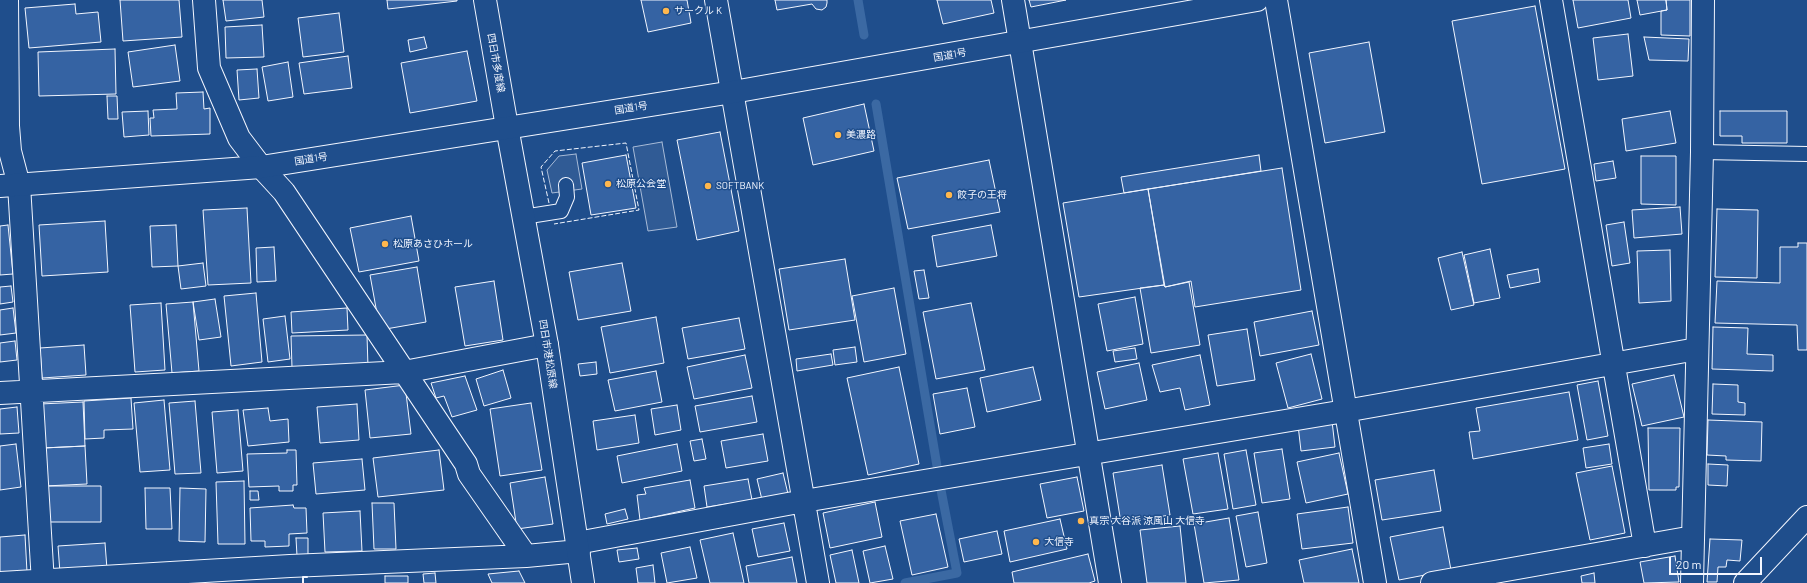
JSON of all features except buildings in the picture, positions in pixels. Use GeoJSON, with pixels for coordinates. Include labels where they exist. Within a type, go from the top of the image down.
{"type":"FeatureCollection","features":[{"type":"Feature","properties":{"kind":"main road"},"geometry":{"type":"LineString","coordinates":[[7,0],[10,185],[31,391],[43,582]]}},
{"type":"Feature","properties":{"kind":"main road"},"geometry":{"type":"LineString","coordinates":[[204,0],[209,68],[238,138],[260,167],[284,192],[466,464],[469,474],[526,556]]}},
{"type":"Feature","properties":{"kind":"main road","name":"四日市多度線"},"geometry":{"type":"LineString","coordinates":[[485,0],[507,127]]}},
{"type":"Feature","properties":{"kind":"main road"},"geometry":{"type":"LineString","coordinates":[[716,0],[818,583]]}},
{"type":"Feature","properties":{"kind":"main road"},"geometry":{"type":"LineString","coordinates":[[1012,0],[1110,583]]}},
{"type":"Feature","properties":{"kind":"main road","name":"国道1号"},"geometry":{"type":"LineString","coordinates":[[10,185],[260,167],[733,92],[1257,0]]}},
{"type":"Feature","properties":{"kind":"main road"},"geometry":{"type":"LineString","coordinates":[[1276,0],[1375,583]]}},
{"type":"Feature","properties":{"kind":"main road"},"geometry":{"type":"LineString","coordinates":[[1551,0],[1645,546]]}},
{"type":"Feature","properties":{"kind":"main road"},"geometry":{"type":"LineString","coordinates":[[1692,583],[1702,152],[1703,0]]}},
{"type":"Feature","properties":{"kind":"main road","name":"四日市港松原線"},"geometry":{"type":"LineString","coordinates":[[507,127],[547,345],[583,583]]}},
{"type":"Feature","properties":{"kind":"main road"},"geometry":{"type":"LineString","coordinates":[[0,393],[404,372],[547,345]]}},
{"type":"Feature","properties":{"kind":"main road"},"geometry":{"type":"LineString","coordinates":[[0,583],[290,575],[526,556],[578,547],[804,501],[1345,411],[1697,349]]}},
{"type":"Feature","properties":{"kind":"main road"},"geometry":{"type":"LineString","coordinates":[[1745,583],[1807,517]]}},
{"type":"Feature","properties":{"kind":"main road"},"geometry":{"type":"LineString","coordinates":[[1432,583],[1693,537]]}},
{"type":"Feature","properties":{"kind":"lane"},"geometry":{"type":"LineString","coordinates":[[1702,152],[1807,154]]}},
{"type":"Feature","properties":{"kind":"lane"},"geometry":{"type":"LineString","coordinates":[[523,218],[561,210],[567,197],[566,185]]}},
{"type":"Feature","properties":{"kind":"shaded area"},"geometry":{"type":"Polygon","coordinates":[[[662,142],[677,227],[648,231],[633,147],[662,142]]]}},
{"type":"Feature","properties":{"kind":"shaded area"},"geometry":{"type":"Polygon","coordinates":[[[576,154],[582,189],[552,193],[547,170],[559,156],[576,154]]]}},
{"type":"Feature","properties":{"kind":"waterway"},"geometry":{"type":"LineString","coordinates":[[858,0],[864,35]]}},
{"type":"Feature","properties":{"kind":"waterway"},"geometry":{"type":"LineString","coordinates":[[876,104],[937,466]]}},
{"type":"Feature","properties":{"kind":"waterway"},"geometry":{"type":"LineString","coordinates":[[905,583],[957,573],[941,490]]}},
{"type":"Feature","properties":{"kind":"fence"},"geometry":{"type":"LineString","coordinates":[[549,203],[541,167],[555,151],[626,143],[639,210],[554,224]]}},
{"type":"Feature","properties":{"kind":"wall"},"geometry":{"type":"LineString","coordinates":[[303,583],[303,577],[307,577]]}},
{"type":"Feature","properties":{"kind":"place","name":"サークル K"},"geometry":{"type":"Point","coordinates":[666,11]}},
{"type":"Feature","properties":{"kind":"place","name":"美濃路"},"geometry":{"type":"Point","coordinates":[838,135]}},
{"type":"Feature","properties":{"kind":"place","name":"松原公会堂"},"geometry":{"type":"Point","coordinates":[608,184]}},
{"type":"Feature","properties":{"kind":"place","name":"SOFTBANK"},"geometry":{"type":"Point","coordinates":[708,186]}},
{"type":"Feature","properties":{"kind":"place","name":"餃子の王将"},"geometry":{"type":"Point","coordinates":[949,195]}},
{"type":"Feature","properties":{"kind":"place","name":"松原あさひホール"},"geometry":{"type":"Point","coordinates":[385,244]}},
{"type":"Feature","properties":{"kind":"place","name":"真宗 大谷派 涼風山 大信寺"},"geometry":{"type":"Point","coordinates":[1081,521]}},
{"type":"Feature","properties":{"kind":"place","name":"大信寺"},"geometry":{"type":"Point","coordinates":[1036,542]}}]}
